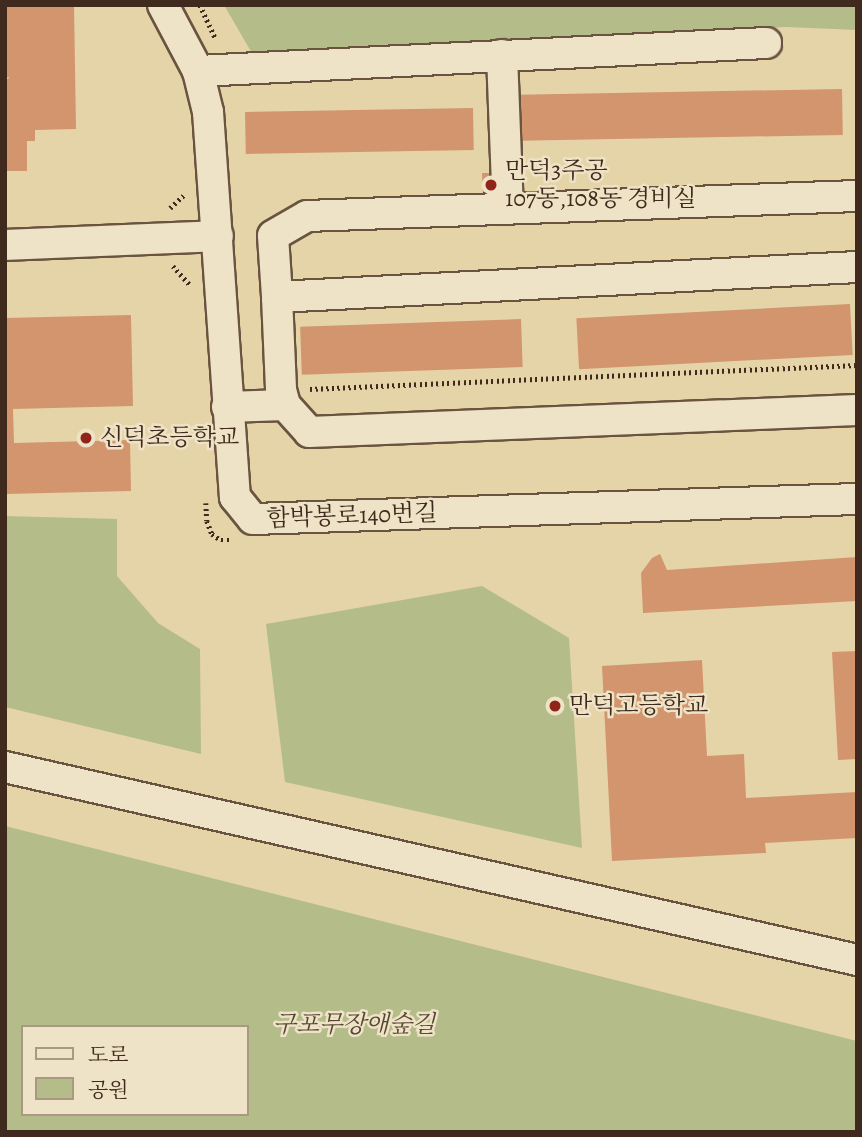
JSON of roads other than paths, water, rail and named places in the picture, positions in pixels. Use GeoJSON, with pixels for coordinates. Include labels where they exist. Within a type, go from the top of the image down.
{"type":"FeatureCollection","features":[{"type":"Feature","properties":{"kind":"street","name":"함박봉로140번길"},"geometry":{"type":"LineString","coordinates":[[163,5],[198,71],[208,112],[235,497],[253,519],[857,499]]}},
{"type":"Feature","properties":{"kind":"street"},"geometry":{"type":"LineString","coordinates":[[198,71],[766,43]]}},
{"type":"Feature","properties":{"kind":"street"},"geometry":{"type":"LineString","coordinates":[[502,55],[508,209]]}},
{"type":"Feature","properties":{"kind":"street"},"geometry":{"type":"LineString","coordinates":[[857,196],[307,216],[274,236],[283,398],[309,432],[857,410]]}},
{"type":"Feature","properties":{"kind":"street"},"geometry":{"type":"LineString","coordinates":[[5,245],[218,236]]}},
{"type":"Feature","properties":{"kind":"street"},"geometry":{"type":"LineString","coordinates":[[277,297],[857,267]]}},
{"type":"Feature","properties":{"kind":"street"},"geometry":{"type":"LineString","coordinates":[[227,407],[283,398]]}},
{"type":"Feature","properties":{"kind":"street"},"geometry":{"type":"LineString","coordinates":[[5,767],[857,960]]}},
{"type":"Feature","properties":{"kind":"place","name":"만덕3주공 107동,108동 경비실"},"geometry":{"type":"Point","coordinates":[491,185]}},
{"type":"Feature","properties":{"kind":"place","name":"신덕초등학교"},"geometry":{"type":"Point","coordinates":[86,438]}},
{"type":"Feature","properties":{"kind":"place","name":"만덕고등학교"},"geometry":{"type":"Point","coordinates":[555,706]}},
{"type":"Feature","properties":{"kind":"park label","name":"구포무장애숲길"},"geometry":{"type":"Point","coordinates":[354,1025]}}]}
